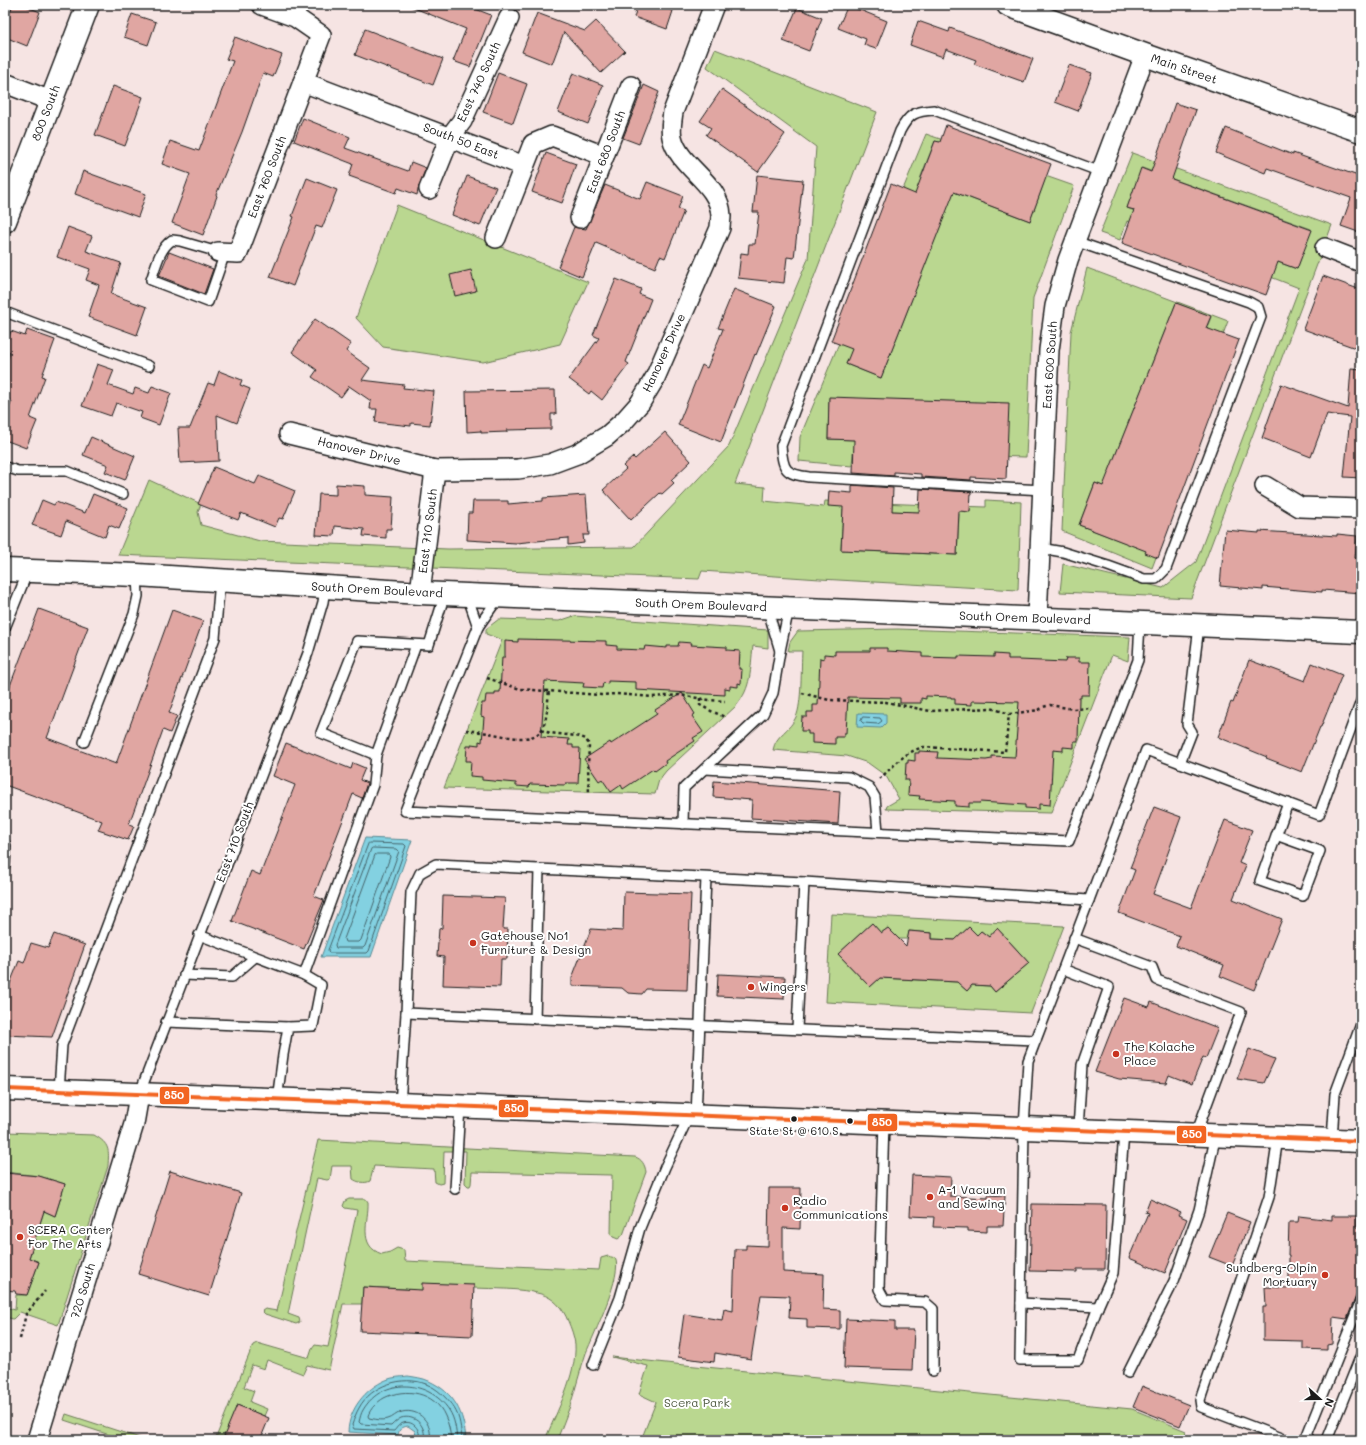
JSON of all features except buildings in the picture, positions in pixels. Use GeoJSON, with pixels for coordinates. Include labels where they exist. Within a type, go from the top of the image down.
{"type":"FeatureCollection","features":[{"type":"Feature","properties":{"kind":"street","name":"800 South"},"geometry":{"type":"LineString","coordinates":[[5,221],[88,5]]}},
{"type":"Feature","properties":{"kind":"street"},"geometry":{"type":"LineString","coordinates":[[262,5],[294,17],[321,35],[303,82]]}},
{"type":"Feature","properties":{"kind":"street","name":"Hanover Drive"},"geometry":{"type":"LineString","coordinates":[[289,434],[435,470],[518,469],[550,464],[577,454],[607,436],[624,421],[640,403],[655,378],[720,228],[721,216],[719,203],[713,192],[677,150],[672,136],[671,126],[673,112],[714,5]]}},
{"type":"Feature","properties":{"kind":"street","name":"Main Street"},"geometry":{"type":"LineString","coordinates":[[1008,5],[1145,55],[1360,129]]}},
{"type":"Feature","properties":{"kind":"street","name":"East 740 South"},"geometry":{"type":"LineString","coordinates":[[429,189],[450,138],[462,121],[509,18]]}},
{"type":"Feature","properties":{"kind":"street","name":"East 600 South"},"geometry":{"type":"LineString","coordinates":[[1037,618],[1049,350],[1055,306],[1068,260],[1145,55]]}},
{"type":"Feature","properties":{"kind":"street"},"geometry":{"type":"LineString","coordinates":[[5,82],[51,101]]}},
{"type":"Feature","properties":{"kind":"street","name":"South 50 East"},"geometry":{"type":"LineString","coordinates":[[303,82],[524,166]]}},
{"type":"Feature","properties":{"kind":"street","name":"East 760 South"},"geometry":{"type":"LineString","coordinates":[[222,252],[238,253],[303,82]]}},
{"type":"Feature","properties":{"kind":"street","name":"East 680 South"},"geometry":{"type":"LineString","coordinates":[[580,218],[631,86]]}},
{"type":"Feature","properties":{"kind":"street"},"geometry":{"type":"LineString","coordinates":[[496,238],[533,144],[552,136],[604,156]]}},
{"type":"Feature","properties":{"kind":"street"},"geometry":{"type":"LineString","coordinates":[[1325,248],[1361,262]]}},
{"type":"Feature","properties":{"kind":"street","name":"East 710 South"},"geometry":{"type":"LineString","coordinates":[[420,593],[435,470]]}},
{"type":"Feature","properties":{"kind":"street"},"geometry":{"type":"LineString","coordinates":[[1265,486],[1300,507],[1361,509]]}},
{"type":"Feature","properties":{"kind":"street","name":"South Orem Boulevard"},"geometry":{"type":"LineString","coordinates":[[5,570],[137,575],[420,593],[1361,632]]}},
{"type":"Feature","properties":{"kind":"street"},"geometry":{"type":"LineString","coordinates":[[5,1089],[1361,1141]]}},
{"type":"Feature","properties":{"kind":"street","name":"720 South"},"geometry":{"type":"LineString","coordinates":[[37,1440],[134,1124],[139,1095]]}},
{"type":"Feature","properties":{"kind":"lane"},"geometry":{"type":"LineString","coordinates":[[1043,490],[809,478],[798,476],[787,471],[784,466],[781,446],[900,131],[906,120],[913,114],[922,110],[934,110],[1101,172]]}},
{"type":"Feature","properties":{"kind":"lane"},"geometry":{"type":"LineString","coordinates":[[172,240],[222,252],[208,302],[151,280],[159,255],[165,244],[172,240]]}},
{"type":"Feature","properties":{"kind":"lane"},"geometry":{"type":"LineString","coordinates":[[1040,548],[1063,552],[1144,579],[1156,578],[1166,569],[1261,317],[1258,307],[1250,302],[1075,241]]}},
{"type":"Feature","properties":{"kind":"lane"},"geometry":{"type":"LineString","coordinates":[[5,312],[148,366]]}},
{"type":"Feature","properties":{"kind":"lane"},"geometry":{"type":"LineString","coordinates":[[5,467],[18,471],[67,470],[123,494]]}},
{"type":"Feature","properties":{"kind":"lane"},"geometry":{"type":"LineString","coordinates":[[5,628],[35,571]]}},
{"type":"Feature","properties":{"kind":"lane"},"geometry":{"type":"LineString","coordinates":[[84,742],[134,614],[138,596],[137,575]]}},
{"type":"Feature","properties":{"kind":"lane"},"geometry":{"type":"LineString","coordinates":[[59,1091],[62,1045],[215,638],[220,580]]}},
{"type":"Feature","properties":{"kind":"lane","name":"East 710 South"},"geometry":{"type":"LineString","coordinates":[[139,1095],[308,653],[323,602],[325,588]]}},
{"type":"Feature","properties":{"kind":"lane"},"geometry":{"type":"LineString","coordinates":[[376,755],[321,733],[357,641],[428,645],[445,594]]}},
{"type":"Feature","properties":{"kind":"lane"},"geometry":{"type":"LineString","coordinates":[[467,595],[478,627]]}},
{"type":"Feature","properties":{"kind":"lane"},"geometry":{"type":"LineString","coordinates":[[499,596],[478,627],[405,811],[1069,841],[1138,660],[1140,623]]}},
{"type":"Feature","properties":{"kind":"lane"},"geometry":{"type":"LineString","coordinates":[[767,607],[780,651]]}},
{"type":"Feature","properties":{"kind":"lane"},"geometry":{"type":"LineString","coordinates":[[683,824],[684,788],[764,714],[773,693],[789,608]]}},
{"type":"Feature","properties":{"kind":"lane"},"geometry":{"type":"LineString","coordinates":[[1180,763],[1192,732],[1187,724],[1199,626]]}},
{"type":"Feature","properties":{"kind":"lane"},"geometry":{"type":"LineString","coordinates":[[304,975],[373,786],[376,755],[416,645]]}},
{"type":"Feature","properties":{"kind":"lane"},"geometry":{"type":"LineString","coordinates":[[1124,1133],[1113,1272],[1078,1360],[1020,1360],[1024,1128],[1028,1061],[1146,750],[1319,815],[1361,701]]}},
{"type":"Feature","properties":{"kind":"lane"},"geometry":{"type":"LineString","coordinates":[[705,769],[849,777],[869,787],[875,797],[878,832]]}},
{"type":"Feature","properties":{"kind":"lane"},"geometry":{"type":"LineString","coordinates":[[1276,835],[1320,851],[1303,896],[1260,881],[1276,835],[1288,804]]}},
{"type":"Feature","properties":{"kind":"lane"},"geometry":{"type":"LineString","coordinates":[[5,844],[5,865]]}},
{"type":"Feature","properties":{"kind":"lane"},"geometry":{"type":"LineString","coordinates":[[400,1105],[406,1013],[411,892],[420,873],[436,864],[804,882],[1089,900]]}},
{"type":"Feature","properties":{"kind":"lane"},"geometry":{"type":"LineString","coordinates":[[536,1018],[539,869]]}},
{"type":"Feature","properties":{"kind":"lane"},"geometry":{"type":"LineString","coordinates":[[593,1365],[620,1298],[640,1228],[665,1167],[692,1116],[700,1025],[706,878]]}},
{"type":"Feature","properties":{"kind":"lane"},"geometry":{"type":"LineString","coordinates":[[797,1029],[804,882]]}},
{"type":"Feature","properties":{"kind":"lane"},"geometry":{"type":"LineString","coordinates":[[166,1022],[288,1027],[313,1026],[321,985],[304,975],[199,935]]}},
{"type":"Feature","properties":{"kind":"lane"},"geometry":{"type":"LineString","coordinates":[[1074,938],[1152,967],[1157,980],[1241,1012],[1206,1135],[1199,1210],[1174,1281],[1128,1373]]}},
{"type":"Feature","properties":{"kind":"lane"},"geometry":{"type":"LineString","coordinates":[[184,975],[232,977],[255,957]]}},
{"type":"Feature","properties":{"kind":"lane"},"geometry":{"type":"LineString","coordinates":[[1063,969],[1109,987],[1082,1065],[1078,1130]]}},
{"type":"Feature","properties":{"kind":"lane"},"geometry":{"type":"LineString","coordinates":[[406,1013],[1036,1040]]}},
{"type":"Feature","properties":{"kind":"lane"},"geometry":{"type":"LineString","coordinates":[[1332,1140],[1334,1094],[1361,1024]]}},
{"type":"Feature","properties":{"kind":"lane"},"geometry":{"type":"LineString","coordinates":[[278,1100],[288,1027]]}},
{"type":"Feature","properties":{"kind":"lane"},"geometry":{"type":"LineString","coordinates":[[455,1189],[460,1107]]}},
{"type":"Feature","properties":{"kind":"lane"},"geometry":{"type":"LineString","coordinates":[[884,1123],[880,1289],[885,1300],[925,1302],[933,1309],[932,1371]]}},
{"type":"Feature","properties":{"kind":"lane"},"geometry":{"type":"LineString","coordinates":[[1278,1138],[1269,1197],[1200,1400],[1201,1407],[1287,1440]]}},
{"type":"Feature","properties":{"kind":"lane"},"geometry":{"type":"LineString","coordinates":[[1305,1440],[1361,1300]]}},
{"type":"Feature","properties":{"kind":"lane"},"geometry":{"type":"LineString","coordinates":[[1021,1303],[1098,1307]]}},
{"type":"Feature","properties":{"kind":"lane"},"geometry":{"type":"LineString","coordinates":[[1326,1440],[1361,1355]]}},
{"type":"Feature","properties":{"kind":"path"},"geometry":{"type":"LineString","coordinates":[[487,678],[520,689],[601,695],[622,694],[646,697],[680,695],[725,701]]}},
{"type":"Feature","properties":{"kind":"path"},"geometry":{"type":"LineString","coordinates":[[466,730],[513,738],[530,737],[540,733],[543,727],[549,690]]}},
{"type":"Feature","properties":{"kind":"path"},"geometry":{"type":"LineString","coordinates":[[802,693],[829,700],[886,702],[930,711],[991,708],[1009,714],[1039,710],[1050,705],[1073,709],[1091,708]]}},
{"type":"Feature","properties":{"kind":"path"},"geometry":{"type":"LineString","coordinates":[[700,698],[700,704],[711,711],[725,716]]}},
{"type":"Feature","properties":{"kind":"path"},"geometry":{"type":"LineString","coordinates":[[869,787],[902,757],[913,750],[924,747],[1005,752],[1009,714]]}},
{"type":"Feature","properties":{"kind":"path"},"geometry":{"type":"LineString","coordinates":[[541,730],[548,733],[569,734],[586,739],[589,745],[589,794]]}},
{"type":"Feature","properties":{"kind":"path"},"geometry":{"type":"LineString","coordinates":[[20,1339],[26,1314],[45,1291]]}},
{"type":"Feature","properties":{"kind":"green space"},"geometry":{"type":"Polygon","coordinates":[[[715,49],[877,112],[735,484],[765,487],[764,501],[824,507],[825,501],[986,507],[986,500],[1021,502],[1018,590],[702,571],[699,579],[118,555],[149,480],[201,504],[198,512],[201,525],[260,541],[448,549],[634,547],[729,446],[808,259],[816,147],[707,67],[715,49]],[[843,509],[841,550],[957,555],[959,514],[843,509]]]}},
{"type":"Feature","properties":{"kind":"green space"},"geometry":{"type":"Polygon","coordinates":[[[926,134],[1074,186],[1033,298],[1026,457],[853,453],[852,466],[799,461],[800,437],[926,134]],[[935,141],[920,179],[1030,221],[1044,182],[935,141]],[[946,211],[846,364],[881,378],[946,211]],[[829,398],[828,439],[1007,445],[829,398]]]}},
{"type":"Feature","properties":{"kind":"green space"},"geometry":{"type":"Polygon","coordinates":[[[1132,153],[1332,225],[1191,598],[1060,592],[1063,564],[1163,588],[1196,562],[1299,288],[1127,221],[1120,240],[1100,233],[1132,153]],[[1142,168],[1127,208],[1297,269],[1311,229],[1142,168]]]}},
{"type":"Feature","properties":{"kind":"green space"},"geometry":{"type":"Polygon","coordinates":[[[397,205],[588,282],[560,344],[483,362],[383,347],[356,318],[397,205]]]}},
{"type":"Feature","properties":{"kind":"green space"},"geometry":{"type":"Polygon","coordinates":[[[1087,268],[1228,321],[1145,546],[1158,552],[1152,568],[1062,531],[1071,332],[1087,268]],[[1176,303],[1110,469],[1145,483],[1211,317],[1176,303]],[[1095,483],[1079,525],[1134,546],[1150,504],[1095,483]]]}},
{"type":"Feature","properties":{"kind":"green space"},"geometry":{"type":"Polygon","coordinates":[[[574,616],[768,630],[768,648],[753,646],[748,685],[741,699],[736,706],[666,771],[659,780],[655,794],[444,788],[502,640],[486,634],[486,629],[499,619],[559,621],[574,616]]]}},
{"type":"Feature","properties":{"kind":"green space"},"geometry":{"type":"Polygon","coordinates":[[[898,629],[1130,637],[1128,661],[1112,655],[1051,813],[886,809],[887,806],[899,799],[886,776],[868,763],[847,756],[773,750],[777,740],[793,722],[798,711],[802,651],[788,651],[790,642],[798,631],[898,629]]]}},
{"type":"Feature","properties":{"kind":"green space"},"geometry":{"type":"Polygon","coordinates":[[[831,914],[1064,926],[1031,1013],[826,1002],[831,914]],[[872,923],[838,954],[870,987],[880,978],[957,982],[967,991],[972,985],[990,986],[995,992],[1029,963],[997,928],[989,937],[981,931],[977,935],[969,927],[955,940],[932,939],[932,933],[909,931],[908,939],[899,939],[888,928],[881,933],[872,923]]]}},
{"type":"Feature","properties":{"kind":"green space"},"geometry":{"type":"Polygon","coordinates":[[[5,1132],[94,1135],[103,1141],[107,1148],[108,1166],[58,1325],[20,1312],[13,1319],[5,1317],[5,1307],[15,1310],[16,1295],[27,1295],[39,1262],[29,1258],[44,1211],[55,1216],[65,1184],[39,1176],[5,1172],[5,1132]]]}},
{"type":"Feature","properties":{"kind":"green space"},"geometry":{"type":"Polygon","coordinates":[[[318,1140],[635,1157],[640,1159],[643,1163],[646,1172],[623,1235],[618,1239],[613,1237],[611,1234],[612,1175],[472,1172],[471,1184],[468,1186],[465,1183],[466,1151],[444,1151],[443,1183],[439,1184],[435,1182],[434,1169],[374,1166],[370,1181],[359,1182],[353,1179],[352,1166],[332,1166],[330,1179],[327,1180],[317,1178],[288,1314],[299,1318],[300,1322],[296,1324],[265,1314],[262,1311],[265,1309],[277,1311],[318,1140]]]}},
{"type":"Feature","properties":{"kind":"green space"},"geometry":{"type":"Polygon","coordinates":[[[349,1199],[366,1199],[368,1202],[366,1232],[369,1245],[374,1250],[382,1254],[397,1248],[404,1250],[405,1261],[599,1270],[601,1258],[608,1256],[615,1258],[617,1265],[612,1290],[586,1353],[570,1406],[557,1440],[545,1440],[565,1393],[573,1368],[575,1344],[566,1316],[554,1301],[541,1294],[516,1290],[474,1288],[474,1285],[422,1294],[406,1289],[363,1287],[362,1304],[343,1304],[329,1370],[307,1365],[303,1374],[267,1360],[264,1369],[252,1365],[244,1387],[254,1391],[250,1402],[267,1409],[264,1416],[237,1405],[225,1436],[234,1440],[215,1440],[253,1345],[257,1343],[309,1358],[315,1345],[328,1347],[357,1210],[345,1208],[343,1206],[345,1201],[349,1199]]]}},
{"type":"Feature","properties":{"kind":"green space","name":"Scera Park"},"geometry":{"type":"Polygon","coordinates":[[[612,1357],[1132,1409],[1186,1431],[1183,1440],[641,1440],[656,1402],[639,1394],[648,1366],[612,1357]]]}},
{"type":"Feature","properties":{"kind":"green space"},"geometry":{"type":"Polygon","coordinates":[[[66,1414],[146,1440],[125,1440],[64,1420],[66,1414]]]}},
{"type":"Feature","properties":{"kind":"water"},"geometry":{"type":"Polygon","coordinates":[[[858,713],[886,714],[886,723],[881,728],[857,727],[858,713]]]}},
{"type":"Feature","properties":{"kind":"water"},"geometry":{"type":"Polygon","coordinates":[[[365,838],[412,840],[371,957],[321,957],[365,838]]]}},
{"type":"Feature","properties":{"kind":"water"},"geometry":{"type":"Polygon","coordinates":[[[408,1376],[429,1381],[445,1391],[452,1398],[463,1421],[466,1440],[415,1440],[415,1431],[408,1426],[401,1429],[398,1435],[348,1432],[351,1415],[365,1394],[386,1380],[408,1376]]]}},
{"type":"Feature","properties":{"kind":"transit line","name":"850"},"geometry":{"type":"LineString","coordinates":[[5,1089],[1361,1141]]}},
{"type":"Feature","properties":{"kind":"place","name":"Gatehouse No1 Furniture & Design"},"geometry":{"type":"Point","coordinates":[473,943]}},
{"type":"Feature","properties":{"kind":"place","name":"Wingers"},"geometry":{"type":"Point","coordinates":[751,987]}},
{"type":"Feature","properties":{"kind":"place","name":"The Kolache Place"},"geometry":{"type":"Point","coordinates":[1116,1054]}},
{"type":"Feature","properties":{"kind":"place","name":"State St @ 610 S"},"geometry":{"type":"Point","coordinates":[794,1119]}},
{"type":"Feature","properties":{"kind":"place","name":"A-1 Vacuum and Sewing"},"geometry":{"type":"Point","coordinates":[930,1197]}},
{"type":"Feature","properties":{"kind":"place","name":"Radio Communications"},"geometry":{"type":"Point","coordinates":[785,1208]}},
{"type":"Feature","properties":{"kind":"place","name":"SCERA Center For The Arts"},"geometry":{"type":"Point","coordinates":[20,1237]}},
{"type":"Feature","properties":{"kind":"place","name":"Sundberg-Olpin Mortuary"},"geometry":{"type":"Point","coordinates":[1325,1275]}}]}
